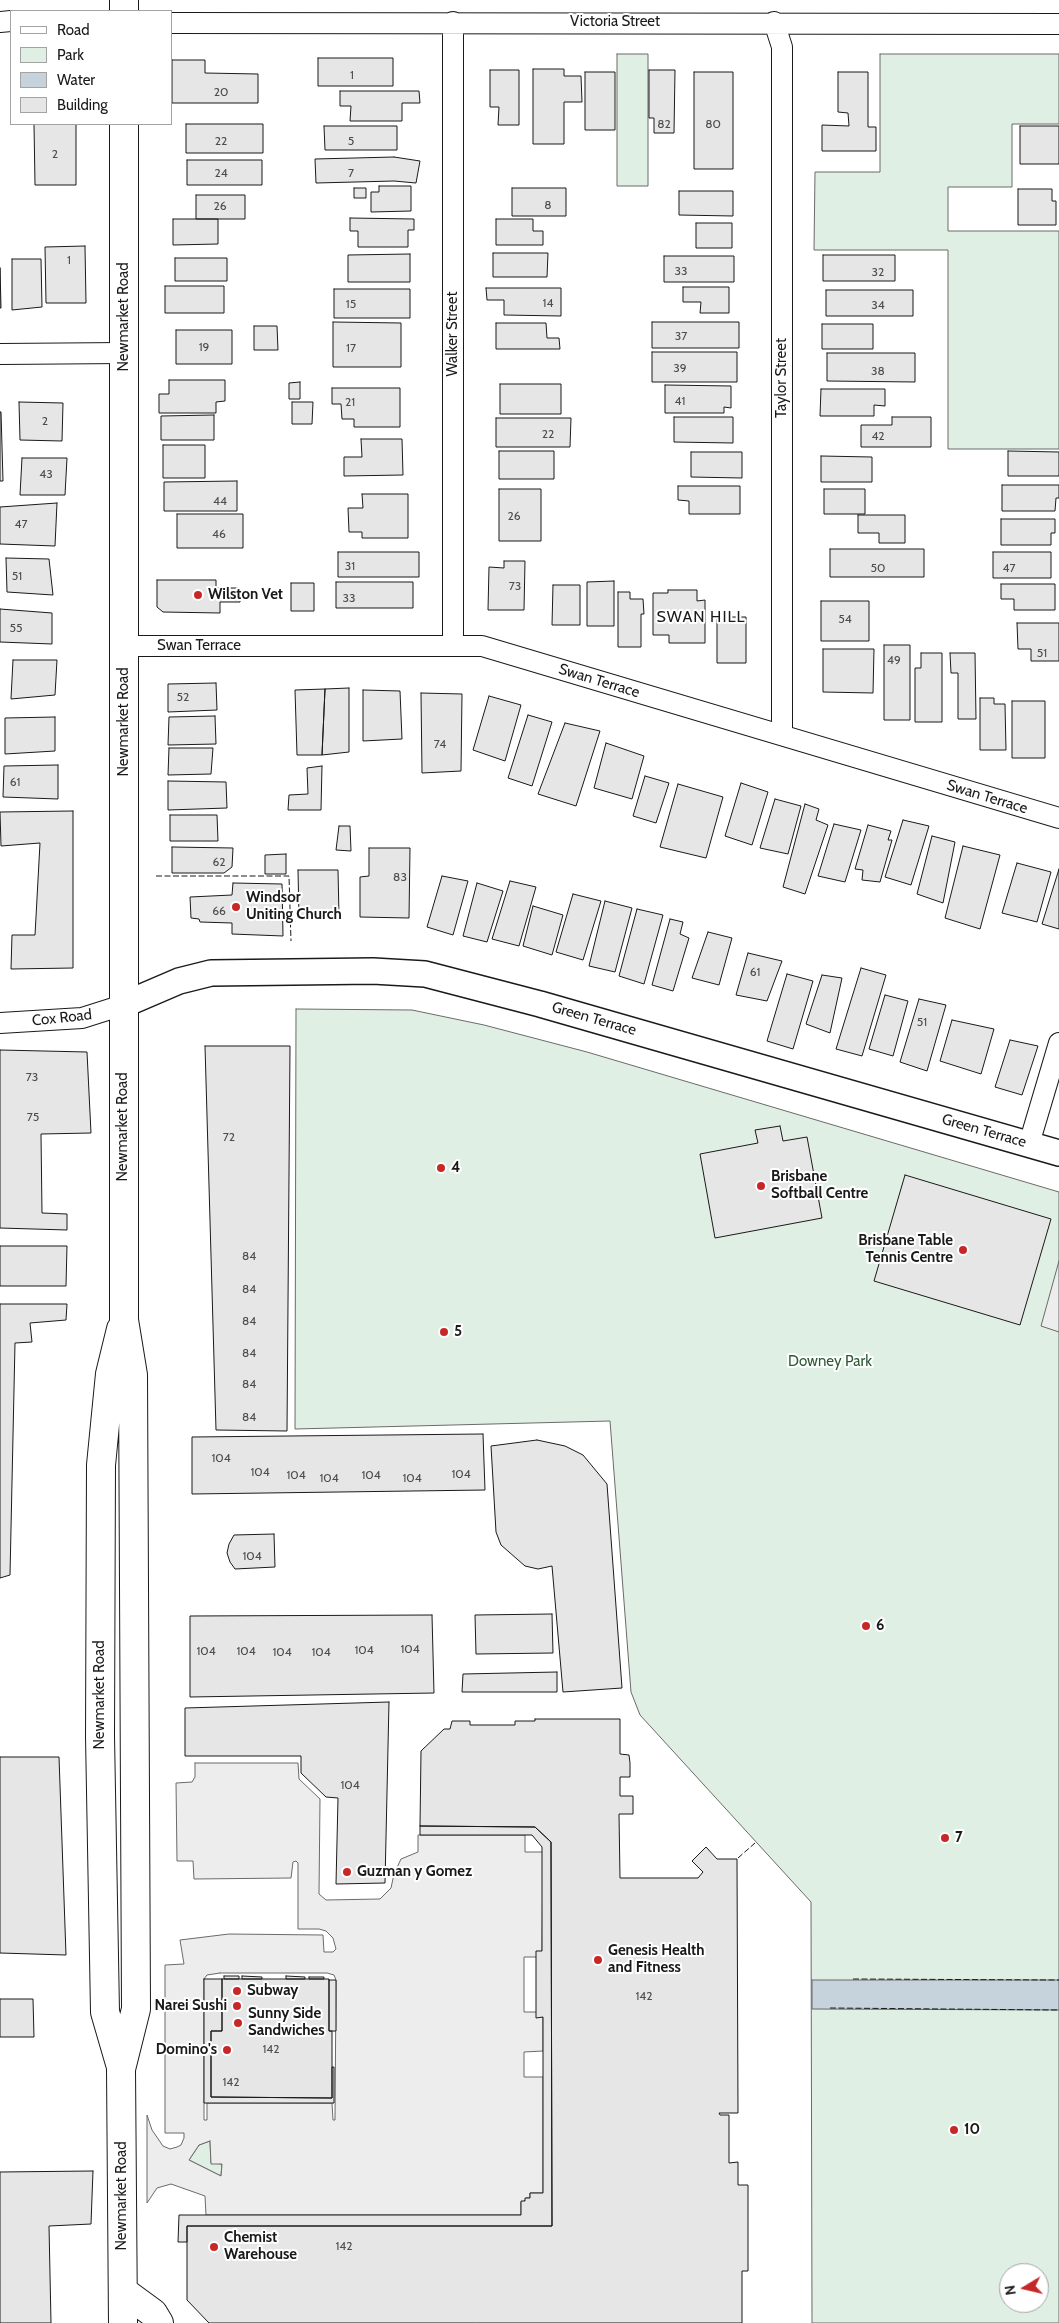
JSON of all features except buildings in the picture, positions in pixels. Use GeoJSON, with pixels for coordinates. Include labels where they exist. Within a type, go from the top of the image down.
{"type":"FeatureCollection","features":[{"type":"Feature","properties":{"kind":"main road","name":"Newmarket Road"},"geometry":{"type":"LineString","coordinates":[[123,2323],[121,2069],[136,2009],[133,1376],[124,1320],[124,125]]}},
{"type":"Feature","properties":{"kind":"main road"},"geometry":{"type":"LineString","coordinates":[[123,2291],[153,2313],[159,2323]]}},
{"type":"Feature","properties":{"kind":"street","name":"Walker Street"},"geometry":{"type":"LineString","coordinates":[[453,22],[453,646]]}},
{"type":"Feature","properties":{"kind":"street","name":"Victoria Street"},"geometry":{"type":"LineString","coordinates":[[172,23],[774,22],[1059,24]]}},
{"type":"Feature","properties":{"kind":"street","name":"Taylor Street"},"geometry":{"type":"LineString","coordinates":[[774,22],[782,47],[782,736]]}},
{"type":"Feature","properties":{"kind":"street"},"geometry":{"type":"LineString","coordinates":[[0,354],[124,353]]}},
{"type":"Feature","properties":{"kind":"street","name":"Swan Terrace"},"geometry":{"type":"LineString","coordinates":[[124,646],[482,646],[1059,818]]}},
{"type":"Feature","properties":{"kind":"street","name":"Green Terrace"},"geometry":{"type":"LineString","coordinates":[[123,1005],[179,981],[211,973],[373,971],[425,974],[540,1004],[1059,1152]]}},
{"type":"Feature","properties":{"kind":"street","name":"Cox Road"},"geometry":{"type":"LineString","coordinates":[[0,1023],[82,1018],[123,1005]]}},
{"type":"Feature","properties":{"kind":"street"},"geometry":{"type":"LineString","coordinates":[[1029,1144],[1059,1043]]}},
{"type":"Feature","properties":{"kind":"green space"},"geometry":{"type":"Polygon","coordinates":[[[617,54],[648,54],[648,186],[617,186],[617,54]]]}},
{"type":"Feature","properties":{"kind":"green space"},"geometry":{"type":"Polygon","coordinates":[[[880,54],[1059,54],[1059,124],[1012,124],[1012,187],[948,187],[948,231],[1059,231],[1059,449],[948,449],[948,250],[814,250],[815,172],[880,172],[880,54]]]}},
{"type":"Feature","properties":{"kind":"green space","name":"Downey Park"},"geometry":{"type":"Polygon","coordinates":[[[296,1009],[412,1010],[484,1025],[587,1052],[1059,1192],[1059,2323],[812,2323],[811,1902],[640,1715],[631,1692],[610,1421],[295,1429],[296,1009]]]}},
{"type":"Feature","properties":{"kind":"green space"},"geometry":{"type":"Polygon","coordinates":[[[210,2141],[211,2163],[222,2164],[221,2176],[189,2160],[199,2145],[210,2141]]]}},
{"type":"Feature","properties":{"kind":"shaded area"},"geometry":{"type":"Polygon","coordinates":[[[1059,1261],[1059,1332],[1041,1326],[1059,1261]]]}},
{"type":"Feature","properties":{"kind":"shaded area"},"geometry":{"type":"Polygon","coordinates":[[[195,1763],[298,1763],[299,1779],[320,1799],[319,1894],[326,1900],[380,1899],[391,1888],[394,1874],[401,1859],[418,1852],[418,1835],[525,1835],[525,1852],[543,1852],[542,1957],[524,1957],[524,2012],[543,2012],[543,2051],[524,2052],[524,2077],[543,2077],[543,2193],[530,2193],[530,2198],[526,2198],[525,2201],[521,2202],[521,2215],[206,2215],[205,2196],[171,2184],[157,2188],[147,2203],[147,2115],[152,2130],[163,2146],[170,2149],[177,2147],[181,2145],[184,2138],[184,2133],[165,2133],[165,1965],[184,1964],[180,1940],[229,1934],[323,1935],[324,1952],[333,1952],[336,1949],[333,1938],[326,1931],[298,1929],[298,1863],[296,1861],[293,1862],[291,1878],[194,1879],[193,1861],[177,1861],[176,1783],[192,1782],[195,1777],[195,1763]],[[220,1973],[207,1975],[204,1979],[204,2120],[207,2120],[207,2103],[332,2103],[333,2120],[335,2120],[336,1980],[334,1975],[327,1973],[220,1973]],[[210,2141],[199,2145],[189,2160],[221,2176],[222,2164],[211,2164],[210,2141]]]}},
{"type":"Feature","properties":{"kind":"water"},"geometry":{"type":"Polygon","coordinates":[[[812,1980],[1059,1980],[1059,2010],[812,2009],[812,1980]]]}},
{"type":"Feature","properties":{"kind":"fence"},"geometry":{"type":"LineString","coordinates":[[156,876],[289,876],[291,941]]}},
{"type":"Feature","properties":{"kind":"fence"},"geometry":{"type":"LineString","coordinates":[[738,1858],[755,1843]]}},
{"type":"Feature","properties":{"kind":"fence"},"geometry":{"type":"LineString","coordinates":[[853,1979],[1059,1980]]}},
{"type":"Feature","properties":{"kind":"fence"},"geometry":{"type":"LineString","coordinates":[[830,2008],[1059,2010]]}},
{"type":"Feature","properties":{"kind":"place","name":"Wilston Vet"},"geometry":{"type":"Point","coordinates":[198,595]}},
{"type":"Feature","properties":{"kind":"place","name":"Windsor Uniting Church"},"geometry":{"type":"Point","coordinates":[236,907]}},
{"type":"Feature","properties":{"kind":"place","name":"4"},"geometry":{"type":"Point","coordinates":[441,1168]}},
{"type":"Feature","properties":{"kind":"place","name":"Brisbane Softball Centre"},"geometry":{"type":"Point","coordinates":[761,1186]}},
{"type":"Feature","properties":{"kind":"place","name":"Brisbane Table Tennis Centre"},"geometry":{"type":"Point","coordinates":[963,1250]}},
{"type":"Feature","properties":{"kind":"place","name":"5"},"geometry":{"type":"Point","coordinates":[444,1332]}},
{"type":"Feature","properties":{"kind":"place","name":"6"},"geometry":{"type":"Point","coordinates":[866,1626]}},
{"type":"Feature","properties":{"kind":"place","name":"7"},"geometry":{"type":"Point","coordinates":[945,1838]}},
{"type":"Feature","properties":{"kind":"place","name":"Guzman y Gomez"},"geometry":{"type":"Point","coordinates":[347,1872]}},
{"type":"Feature","properties":{"kind":"place","name":"Genesis Health and Fitness"},"geometry":{"type":"Point","coordinates":[598,1960]}},
{"type":"Feature","properties":{"kind":"place","name":"Subway"},"geometry":{"type":"Point","coordinates":[237,1991]}},
{"type":"Feature","properties":{"kind":"place","name":"Narei Sushi"},"geometry":{"type":"Point","coordinates":[237,2006]}},
{"type":"Feature","properties":{"kind":"place","name":"Sunny Side Sandwiches"},"geometry":{"type":"Point","coordinates":[238,2023]}},
{"type":"Feature","properties":{"kind":"place","name":"Domino's"},"geometry":{"type":"Point","coordinates":[227,2050]}},
{"type":"Feature","properties":{"kind":"place","name":"10"},"geometry":{"type":"Point","coordinates":[954,2130]}},
{"type":"Feature","properties":{"kind":"place","name":"Chemist Warehouse"},"geometry":{"type":"Point","coordinates":[214,2247]}},
{"type":"Feature","properties":{"kind":"district","name":"SWAN HILL"},"geometry":{"type":"Point","coordinates":[701,617]}}]}
